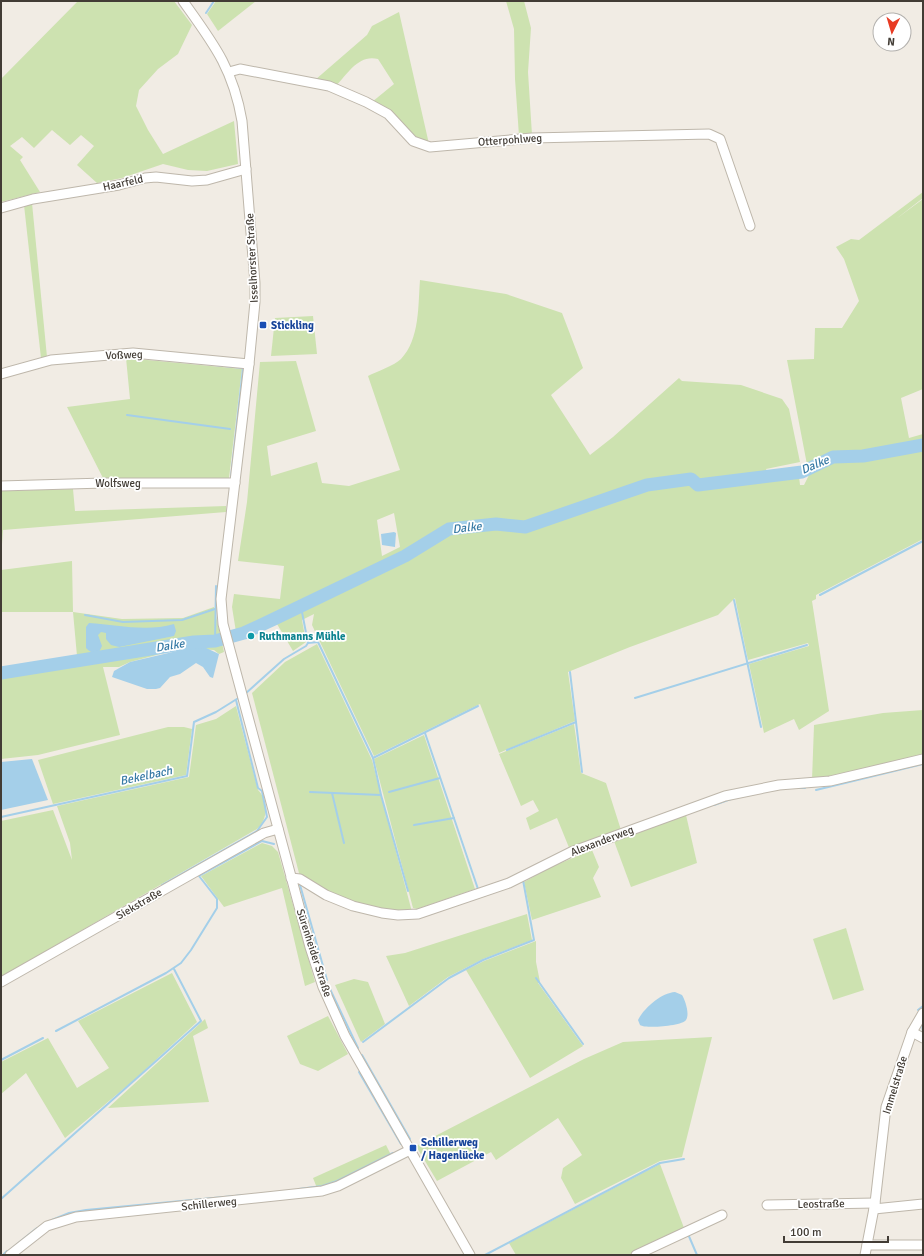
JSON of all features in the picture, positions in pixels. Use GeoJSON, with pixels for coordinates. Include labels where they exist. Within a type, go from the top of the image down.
{"type":"FeatureCollection","features":[{"type":"Feature","properties":{"kind":"street","name":"Isselhorster Straße"},"geometry":{"type":"LineString","coordinates":[[183,1],[218,51],[229,72],[238,96],[246,169],[255,283],[255,302],[249,364],[221,599],[223,624]]}},
{"type":"Feature","properties":{"kind":"street","name":"Otterpohlweg"},"geometry":{"type":"LineString","coordinates":[[229,72],[240,69],[329,86],[366,102],[388,114],[413,141],[430,147],[532,138],[709,134],[720,140],[750,226]]}},
{"type":"Feature","properties":{"kind":"street","name":"Haarfeld"},"geometry":{"type":"LineString","coordinates":[[1,208],[33,199],[119,185],[156,176],[192,181],[207,180],[246,169]]}},
{"type":"Feature","properties":{"kind":"street","name":"Voßweg"},"geometry":{"type":"LineString","coordinates":[[1,374],[51,360],[133,353],[249,364]]}},
{"type":"Feature","properties":{"kind":"street","name":"Wolfsweg"},"geometry":{"type":"LineString","coordinates":[[1,486],[104,483],[235,483]]}},
{"type":"Feature","properties":{"kind":"street","name":"Sürenheider Straße"},"geometry":{"type":"LineString","coordinates":[[223,624],[291,878],[323,986],[345,1036],[470,1255]]}},
{"type":"Feature","properties":{"kind":"street","name":"Alexanderweg"},"geometry":{"type":"LineString","coordinates":[[291,878],[300,879],[326,895],[352,906],[398,915],[418,914],[509,883],[571,852],[725,796],[779,785],[830,781],[923,759]]}},
{"type":"Feature","properties":{"kind":"street","name":"Siekstraße"},"geometry":{"type":"LineString","coordinates":[[1,982],[264,833],[278,829]]}},
{"type":"Feature","properties":{"kind":"street","name":"Immelstraße"},"geometry":{"type":"LineString","coordinates":[[865,1255],[874,1206],[886,1107],[912,1032],[923,1013]]}},
{"type":"Feature","properties":{"kind":"street"},"geometry":{"type":"LineString","coordinates":[[912,1032],[923,1038]]}},
{"type":"Feature","properties":{"kind":"street","name":"Schillerweg"},"geometry":{"type":"LineString","coordinates":[[10,1255],[47,1226],[76,1217],[282,1197],[322,1191],[338,1186],[410,1150]]}},
{"type":"Feature","properties":{"kind":"street"},"geometry":{"type":"LineString","coordinates":[[874,1206],[923,1204]]}},
{"type":"Feature","properties":{"kind":"street","name":"Leostraße"},"geometry":{"type":"LineString","coordinates":[[767,1205],[874,1206]]}},
{"type":"Feature","properties":{"kind":"street"},"geometry":{"type":"LineString","coordinates":[[636,1255],[722,1215]]}},
{"type":"Feature","properties":{"kind":"street"},"geometry":{"type":"LineString","coordinates":[[866,1245],[923,1245]]}},
{"type":"Feature","properties":{"kind":"green space"},"geometry":{"type":"Polygon","coordinates":[[[78,1],[174,1],[192,25],[178,54],[158,69],[139,90],[136,106],[148,130],[163,154],[234,121],[238,164],[207,171],[188,170],[163,164],[122,178],[97,183],[77,165],[94,146],[81,135],[70,145],[52,130],[34,148],[22,137],[10,146],[23,157],[20,160],[40,192],[1,202],[1,79],[78,1]]]}},
{"type":"Feature","properties":{"kind":"green space"},"geometry":{"type":"Polygon","coordinates":[[[216,1],[256,1],[218,31],[207,14],[216,1]]]}},
{"type":"Feature","properties":{"kind":"green space"},"geometry":{"type":"Polygon","coordinates":[[[506,1],[524,1],[531,28],[528,72],[532,135],[519,136],[515,79],[514,29],[506,1]]]}},
{"type":"Feature","properties":{"kind":"green space"},"geometry":{"type":"Polygon","coordinates":[[[399,12],[429,144],[421,142],[372,102],[394,84],[378,59],[365,59],[360,62],[350,70],[336,86],[315,80],[367,35],[372,26],[399,12]]]}},
{"type":"Feature","properties":{"kind":"green space"},"geometry":{"type":"Polygon","coordinates":[[[923,192],[923,198],[896,219],[923,199],[923,389],[901,398],[909,438],[923,434],[923,539],[816,595],[816,599],[812,601],[829,711],[799,730],[794,719],[764,733],[749,664],[809,646],[808,643],[748,660],[735,598],[718,615],[630,647],[568,672],[575,721],[499,753],[480,704],[374,756],[312,625],[314,614],[302,620],[306,642],[293,651],[277,624],[261,624],[236,632],[232,607],[234,594],[280,599],[284,566],[238,561],[247,502],[260,362],[296,361],[316,431],[267,446],[271,476],[317,462],[322,483],[349,486],[400,470],[368,376],[401,359],[412,342],[417,321],[420,280],[506,294],[562,313],[583,368],[551,395],[590,455],[613,437],[679,378],[682,381],[741,385],[782,399],[789,409],[800,462],[766,469],[768,473],[798,468],[800,485],[804,485],[809,475],[787,360],[814,359],[815,328],[842,328],[859,301],[844,259],[836,247],[851,239],[859,240],[923,192]],[[394,513],[377,520],[382,556],[400,547],[394,513]]]}},
{"type":"Feature","properties":{"kind":"green space"},"geometry":{"type":"Polygon","coordinates":[[[32,203],[47,357],[41,358],[24,205],[32,203]]]}},
{"type":"Feature","properties":{"kind":"green space"},"geometry":{"type":"Polygon","coordinates":[[[313,316],[317,354],[271,356],[275,318],[313,316]]]}},
{"type":"Feature","properties":{"kind":"green space"},"geometry":{"type":"Polygon","coordinates":[[[126,358],[242,369],[229,478],[104,480],[67,407],[130,399],[126,358]]]}},
{"type":"Feature","properties":{"kind":"green space"},"geometry":{"type":"Polygon","coordinates":[[[73,489],[75,511],[226,506],[226,512],[3,530],[1,559],[1,491],[73,489]]]}},
{"type":"Feature","properties":{"kind":"green space"},"geometry":{"type":"Polygon","coordinates":[[[72,561],[73,612],[1,612],[1,570],[72,561]]]}},
{"type":"Feature","properties":{"kind":"green space"},"geometry":{"type":"Polygon","coordinates":[[[214,607],[224,652],[219,654],[214,650],[183,648],[130,662],[119,667],[103,667],[120,735],[38,755],[1,759],[1,668],[77,656],[73,612],[122,619],[183,618],[214,607]]]}},
{"type":"Feature","properties":{"kind":"green space"},"geometry":{"type":"Polygon","coordinates":[[[317,644],[372,760],[412,912],[382,910],[353,903],[300,877],[252,693],[285,662],[317,644]]]}},
{"type":"Feature","properties":{"kind":"green space"},"geometry":{"type":"Polygon","coordinates":[[[236,706],[258,790],[264,799],[266,810],[261,825],[257,829],[1,977],[1,821],[53,810],[72,860],[70,843],[57,806],[189,777],[196,725],[216,719],[236,706]]]}},
{"type":"Feature","properties":{"kind":"green space"},"geometry":{"type":"Polygon","coordinates":[[[923,710],[923,757],[830,779],[812,780],[814,725],[883,713],[923,710]]]}},
{"type":"Feature","properties":{"kind":"green space"},"geometry":{"type":"Polygon","coordinates":[[[574,724],[581,773],[606,783],[621,830],[570,850],[557,818],[530,830],[526,818],[539,811],[533,800],[521,806],[499,754],[574,724]]]}},
{"type":"Feature","properties":{"kind":"green space"},"geometry":{"type":"Polygon","coordinates":[[[168,727],[184,727],[192,729],[186,775],[53,804],[38,760],[168,727]]]}},
{"type":"Feature","properties":{"kind":"green space"},"geometry":{"type":"Polygon","coordinates":[[[424,735],[475,889],[417,909],[413,908],[374,759],[424,735]]]}},
{"type":"Feature","properties":{"kind":"green space"},"geometry":{"type":"Polygon","coordinates":[[[686,815],[697,863],[631,887],[614,841],[686,815]]]}},
{"type":"Feature","properties":{"kind":"green space"},"geometry":{"type":"Polygon","coordinates":[[[262,843],[272,846],[278,852],[315,982],[305,986],[282,888],[224,907],[201,876],[262,843]]]}},
{"type":"Feature","properties":{"kind":"green space"},"geometry":{"type":"Polygon","coordinates":[[[592,850],[599,867],[593,878],[601,897],[532,920],[524,882],[551,867],[592,850]]]}},
{"type":"Feature","properties":{"kind":"green space"},"geometry":{"type":"Polygon","coordinates":[[[527,914],[532,940],[483,959],[448,977],[409,1006],[386,956],[405,953],[527,914]]]}},
{"type":"Feature","properties":{"kind":"green space"},"geometry":{"type":"Polygon","coordinates":[[[846,928],[864,990],[833,1000],[813,939],[846,928]]]}},
{"type":"Feature","properties":{"kind":"green space"},"geometry":{"type":"Polygon","coordinates":[[[536,941],[536,962],[540,982],[538,983],[583,1046],[530,1078],[466,970],[484,961],[536,941]]]}},
{"type":"Feature","properties":{"kind":"green space"},"geometry":{"type":"Polygon","coordinates":[[[172,973],[197,1022],[134,1080],[65,1138],[26,1073],[1,1094],[1,1062],[48,1038],[77,1088],[109,1068],[78,1021],[172,973]]]}},
{"type":"Feature","properties":{"kind":"green space"},"geometry":{"type":"Polygon","coordinates":[[[354,979],[368,982],[385,1024],[361,1042],[335,985],[354,979]]]}},
{"type":"Feature","properties":{"kind":"green space"},"geometry":{"type":"Polygon","coordinates":[[[328,1016],[348,1054],[318,1071],[300,1064],[287,1036],[328,1016]]]}},
{"type":"Feature","properties":{"kind":"green space"},"geometry":{"type":"Polygon","coordinates":[[[205,1019],[208,1028],[193,1036],[209,1102],[108,1108],[205,1019]]]}},
{"type":"Feature","properties":{"kind":"green space"},"geometry":{"type":"Polygon","coordinates":[[[712,1037],[682,1157],[660,1161],[575,1204],[561,1178],[563,1168],[582,1155],[558,1118],[496,1160],[491,1152],[437,1181],[416,1146],[584,1059],[623,1042],[712,1037]]]}},
{"type":"Feature","properties":{"kind":"green space"},"geometry":{"type":"Polygon","coordinates":[[[386,1145],[391,1155],[338,1182],[317,1188],[313,1178],[386,1145]]]}},
{"type":"Feature","properties":{"kind":"green space"},"geometry":{"type":"Polygon","coordinates":[[[660,1164],[684,1228],[628,1255],[516,1255],[509,1243],[660,1164]]]}},
{"type":"Feature","properties":{"kind":"water"},"geometry":{"type":"Polygon","coordinates":[[[396,533],[395,547],[382,545],[381,534],[396,533]]]}},
{"type":"Feature","properties":{"kind":"water"},"geometry":{"type":"Polygon","coordinates":[[[89,623],[143,628],[153,628],[174,624],[176,631],[174,636],[119,647],[111,645],[106,639],[106,633],[101,632],[98,635],[102,646],[99,652],[93,653],[86,648],[86,627],[89,623]]]}},
{"type":"Feature","properties":{"kind":"water"},"geometry":{"type":"Polygon","coordinates":[[[194,647],[204,647],[219,654],[213,678],[210,677],[203,667],[196,663],[180,674],[170,677],[160,688],[156,689],[147,689],[112,677],[114,671],[130,662],[194,647]]]}},
{"type":"Feature","properties":{"kind":"water"},"geometry":{"type":"Polygon","coordinates":[[[32,759],[48,800],[1,810],[1,762],[32,759]]]}},
{"type":"Feature","properties":{"kind":"water"},"geometry":{"type":"Polygon","coordinates":[[[675,992],[682,995],[687,1007],[686,1020],[678,1024],[664,1026],[649,1027],[640,1025],[638,1020],[649,1006],[664,995],[675,992]]]}},
{"type":"Feature","properties":{"kind":"waterway"},"geometry":{"type":"LineString","coordinates":[[206,13],[214,1]]}},
{"type":"Feature","properties":{"kind":"waterway"},"geometry":{"type":"LineString","coordinates":[[215,365],[243,368],[231,477]]}},
{"type":"Feature","properties":{"kind":"waterway"},"geometry":{"type":"LineString","coordinates":[[127,415],[230,429]]}},
{"type":"Feature","properties":{"kind":"waterway","name":"Dalke"},"geometry":{"type":"LineString","coordinates":[[1,673],[194,642],[215,641],[244,633],[405,556],[449,529],[496,524],[525,527],[647,485],[691,479],[698,485],[802,472],[833,457],[863,456],[923,445]]}},
{"type":"Feature","properties":{"kind":"waterway"},"geometry":{"type":"LineString","coordinates":[[820,595],[923,541]]}},
{"type":"Feature","properties":{"kind":"waterway"},"geometry":{"type":"LineString","coordinates":[[215,641],[216,586]]}},
{"type":"Feature","properties":{"kind":"waterway"},"geometry":{"type":"LineString","coordinates":[[734,600],[761,727]]}},
{"type":"Feature","properties":{"kind":"waterway","name":"Bekelbach"},"geometry":{"type":"LineString","coordinates":[[245,694],[284,659],[306,646],[308,643],[301,607]]}},
{"type":"Feature","properties":{"kind":"waterway"},"geometry":{"type":"LineString","coordinates":[[85,615],[123,622],[182,620],[215,609]]}},
{"type":"Feature","properties":{"kind":"waterway"},"geometry":{"type":"LineString","coordinates":[[308,643],[318,642],[373,758],[381,795],[408,891]]}},
{"type":"Feature","properties":{"kind":"waterway"},"geometry":{"type":"LineString","coordinates":[[635,698],[807,645]]}},
{"type":"Feature","properties":{"kind":"waterway"},"geometry":{"type":"LineString","coordinates":[[570,672],[582,772]]}},
{"type":"Feature","properties":{"kind":"waterway","name":"Bekelbach"},"geometry":{"type":"LineString","coordinates":[[1,817],[187,776],[194,722],[216,712],[240,697]]}},
{"type":"Feature","properties":{"kind":"waterway"},"geometry":{"type":"LineString","coordinates":[[162,885],[257,831],[267,817],[262,791],[258,788],[236,700]]}},
{"type":"Feature","properties":{"kind":"waterway"},"geometry":{"type":"LineString","coordinates":[[373,758],[478,706]]}},
{"type":"Feature","properties":{"kind":"waterway"},"geometry":{"type":"LineString","coordinates":[[507,750],[576,722]]}},
{"type":"Feature","properties":{"kind":"waterway"},"geometry":{"type":"LineString","coordinates":[[425,733],[478,889],[476,890]]}},
{"type":"Feature","properties":{"kind":"waterway"},"geometry":{"type":"LineString","coordinates":[[816,790],[923,764]]}},
{"type":"Feature","properties":{"kind":"waterway"},"geometry":{"type":"LineString","coordinates":[[389,792],[440,778]]}},
{"type":"Feature","properties":{"kind":"waterway"},"geometry":{"type":"LineString","coordinates":[[794,788],[805,788]]}},
{"type":"Feature","properties":{"kind":"waterway"},"geometry":{"type":"LineString","coordinates":[[310,792],[381,795]]}},
{"type":"Feature","properties":{"kind":"waterway"},"geometry":{"type":"LineString","coordinates":[[332,793],[344,843]]}},
{"type":"Feature","properties":{"kind":"waterway"},"geometry":{"type":"LineString","coordinates":[[714,805],[731,799]]}},
{"type":"Feature","properties":{"kind":"waterway"},"geometry":{"type":"LineString","coordinates":[[414,825],[454,818]]}},
{"type":"Feature","properties":{"kind":"waterway"},"geometry":{"type":"LineString","coordinates":[[56,1031],[166,973],[181,963],[191,950],[217,908],[217,899],[199,876],[262,841],[274,844]]}},
{"type":"Feature","properties":{"kind":"waterway"},"geometry":{"type":"LineString","coordinates":[[363,1042],[449,978],[483,960],[534,940],[523,880]]}},
{"type":"Feature","properties":{"kind":"waterway"},"geometry":{"type":"LineString","coordinates":[[300,885],[327,980]]}},
{"type":"Feature","properties":{"kind":"waterway"},"geometry":{"type":"LineString","coordinates":[[1,1199],[201,1021],[174,969]]}},
{"type":"Feature","properties":{"kind":"waterway"},"geometry":{"type":"LineString","coordinates":[[536,978],[583,1044]]}},
{"type":"Feature","properties":{"kind":"waterway"},"geometry":{"type":"LineString","coordinates":[[329,987],[358,1048]]}},
{"type":"Feature","properties":{"kind":"waterway"},"geometry":{"type":"LineString","coordinates":[[918,1010],[923,1006]]}},
{"type":"Feature","properties":{"kind":"waterway"},"geometry":{"type":"LineString","coordinates":[[922,1024],[923,1032]]}},
{"type":"Feature","properties":{"kind":"waterway"},"geometry":{"type":"LineString","coordinates":[[1,1060],[43,1038]]}},
{"type":"Feature","properties":{"kind":"waterway"},"geometry":{"type":"LineString","coordinates":[[362,1055],[410,1139]]}},
{"type":"Feature","properties":{"kind":"waterway"},"geometry":{"type":"LineString","coordinates":[[359,1072],[401,1144]]}},
{"type":"Feature","properties":{"kind":"waterway"},"geometry":{"type":"LineString","coordinates":[[299,1189],[322,1186],[337,1181],[393,1153]]}},
{"type":"Feature","properties":{"kind":"waterway"},"geometry":{"type":"LineString","coordinates":[[485,1255],[660,1163],[684,1159]]}},
{"type":"Feature","properties":{"kind":"waterway"},"geometry":{"type":"LineString","coordinates":[[52,1220],[69,1213],[86,1210],[245,1195]]}},
{"type":"Feature","properties":{"kind":"waterway"},"geometry":{"type":"LineString","coordinates":[[11,1249],[37,1228]]}},
{"type":"Feature","properties":{"kind":"waterway"},"geometry":{"type":"LineString","coordinates":[[688,1234],[697,1255]]}},
{"type":"Feature","properties":{"kind":"waterway"},"geometry":{"type":"LineString","coordinates":[[3,1255],[7,1251]]}},
{"type":"Feature","properties":{"kind":"place","name":"Stickling"},"geometry":{"type":"Point","coordinates":[263,325]}},
{"type":"Feature","properties":{"kind":"place","name":"Ruthmanns Mühle"},"geometry":{"type":"Point","coordinates":[251,636]}},
{"type":"Feature","properties":{"kind":"place","name":"Schillerweg / Hagenlücke"},"geometry":{"type":"Point","coordinates":[413,1148]}}]}
